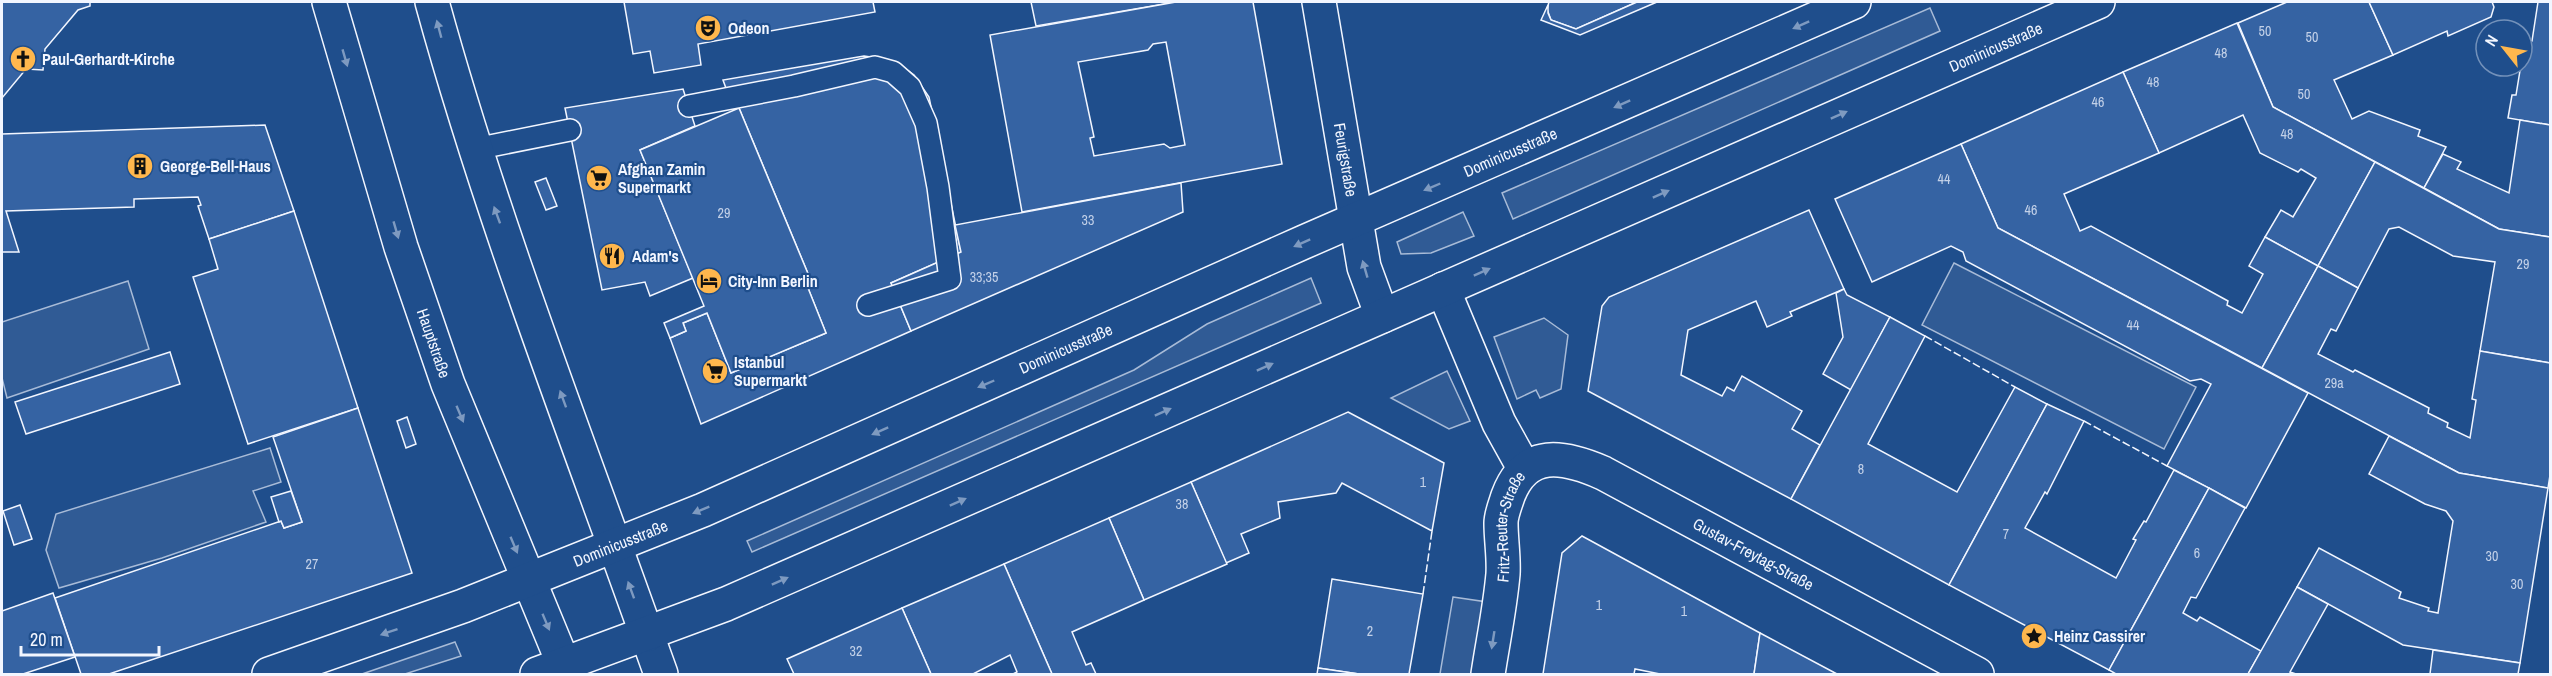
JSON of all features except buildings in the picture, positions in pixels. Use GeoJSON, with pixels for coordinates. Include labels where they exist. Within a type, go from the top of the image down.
{"type":"FeatureCollection","features":[{"type":"Feature","properties":{"kind":"main road","name":"Hauptstraße"},"geometry":{"type":"LineString","coordinates":[[329,2],[401,247],[448,384],[528,580],[556,671]]}},
{"type":"Feature","properties":{"kind":"main road"},"geometry":{"type":"LineString","coordinates":[[432,2],[474,149],[661,675]]}},
{"type":"Feature","properties":{"kind":"main road","name":"Feurigstraße"},"geometry":{"type":"LineString","coordinates":[[1319,2],[1364,267],[1382,316]]}},
{"type":"Feature","properties":{"kind":"main road","name":"Dominicusstraße"},"geometry":{"type":"LineString","coordinates":[[269,675],[463,606],[703,510],[1854,2]]}},
{"type":"Feature","properties":{"kind":"main road","name":"Dominicusstraße"},"geometry":{"type":"LineString","coordinates":[[556,671],[737,600],[2098,2]]}},
{"type":"Feature","properties":{"kind":"main road","name":"Fritz-Reuter-Straße"},"geometry":{"type":"LineString","coordinates":[[1443,290],[1499,423],[1524,468],[1513,484],[1501,521],[1503,574],[1488,675]]}},
{"type":"Feature","properties":{"kind":"main road","name":"Gustav-Freytag-Straße"},"geometry":{"type":"LineString","coordinates":[[1524,468],[1549,459],[1573,462],[1603,473],[1977,675]]}},
{"type":"Feature","properties":{"kind":"lane"},"geometry":{"type":"LineString","coordinates":[[689,106],[794,86],[875,67],[893,72],[910,87],[926,123],[938,187],[950,279],[868,305]]}},
{"type":"Feature","properties":{"kind":"lane"},"geometry":{"type":"LineString","coordinates":[[474,149],[570,130]]}},
{"type":"Feature","properties":{"kind":"shaded area"},"geometry":{"type":"Polygon","coordinates":[[[1930,8],[1940,31],[1513,219],[1502,193],[1930,8]]]}},
{"type":"Feature","properties":{"kind":"shaded area"},"geometry":{"type":"Polygon","coordinates":[[[1463,212],[1474,236],[1431,253],[1401,254],[1397,242],[1463,212]]]}},
{"type":"Feature","properties":{"kind":"shaded area"},"geometry":{"type":"Polygon","coordinates":[[[1954,263],[2196,387],[2164,449],[1922,325],[1954,263]]]}},
{"type":"Feature","properties":{"kind":"shaded area"},"geometry":{"type":"Polygon","coordinates":[[[1311,278],[1321,303],[752,552],[747,541],[1134,370],[1207,324],[1311,278]]]}},
{"type":"Feature","properties":{"kind":"shaded area"},"geometry":{"type":"Polygon","coordinates":[[[128,281],[149,349],[7,398],[2,378],[2,322],[128,281]]]}},
{"type":"Feature","properties":{"kind":"shaded area"},"geometry":{"type":"Polygon","coordinates":[[[1544,318],[1568,335],[1561,389],[1540,398],[1536,390],[1517,399],[1494,337],[1544,318]]]}},
{"type":"Feature","properties":{"kind":"shaded area"},"geometry":{"type":"Polygon","coordinates":[[[1447,371],[1470,421],[1449,429],[1391,398],[1447,371]]]}},
{"type":"Feature","properties":{"kind":"shaded area"},"geometry":{"type":"Polygon","coordinates":[[[270,448],[281,482],[253,491],[266,522],[162,558],[59,588],[46,550],[56,514],[270,448]]]}},
{"type":"Feature","properties":{"kind":"shaded area"},"geometry":{"type":"Polygon","coordinates":[[[1453,597],[1487,602],[1476,674],[1440,674],[1453,597]]]}},
{"type":"Feature","properties":{"kind":"shaded area"},"geometry":{"type":"Polygon","coordinates":[[[455,642],[461,656],[405,674],[362,674],[455,642]]]}},
{"type":"Feature","properties":{"kind":"fence"},"geometry":{"type":"LineString","coordinates":[[1925,336],[2015,387]]}},
{"type":"Feature","properties":{"kind":"fence"},"geometry":{"type":"LineString","coordinates":[[2084,421],[2167,466]]}},
{"type":"Feature","properties":{"kind":"fence"},"geometry":{"type":"LineString","coordinates":[[1423,594],[1432,531]]}},
{"type":"Feature","properties":{"kind":"place","name":"Odeon"},"geometry":{"type":"Point","coordinates":[708,28]}},
{"type":"Feature","properties":{"kind":"place","name":"Paul-Gerhardt-Kirche"},"geometry":{"type":"Point","coordinates":[23,59]}},
{"type":"Feature","properties":{"kind":"place","name":"George-Bell-Haus"},"geometry":{"type":"Point","coordinates":[140,166]}},
{"type":"Feature","properties":{"kind":"place","name":"Afghan Zamin Supermarkt"},"geometry":{"type":"Point","coordinates":[599,178]}},
{"type":"Feature","properties":{"kind":"place","name":"Adam's"},"geometry":{"type":"Point","coordinates":[612,256]}},
{"type":"Feature","properties":{"kind":"place","name":"City-Inn Berlin"},"geometry":{"type":"Point","coordinates":[709,281]}},
{"type":"Feature","properties":{"kind":"place","name":"Istanbul Supermarkt"},"geometry":{"type":"Point","coordinates":[715,371]}},
{"type":"Feature","properties":{"kind":"place","name":"Heinz Cassirer"},"geometry":{"type":"Point","coordinates":[2034,636]}}]}
